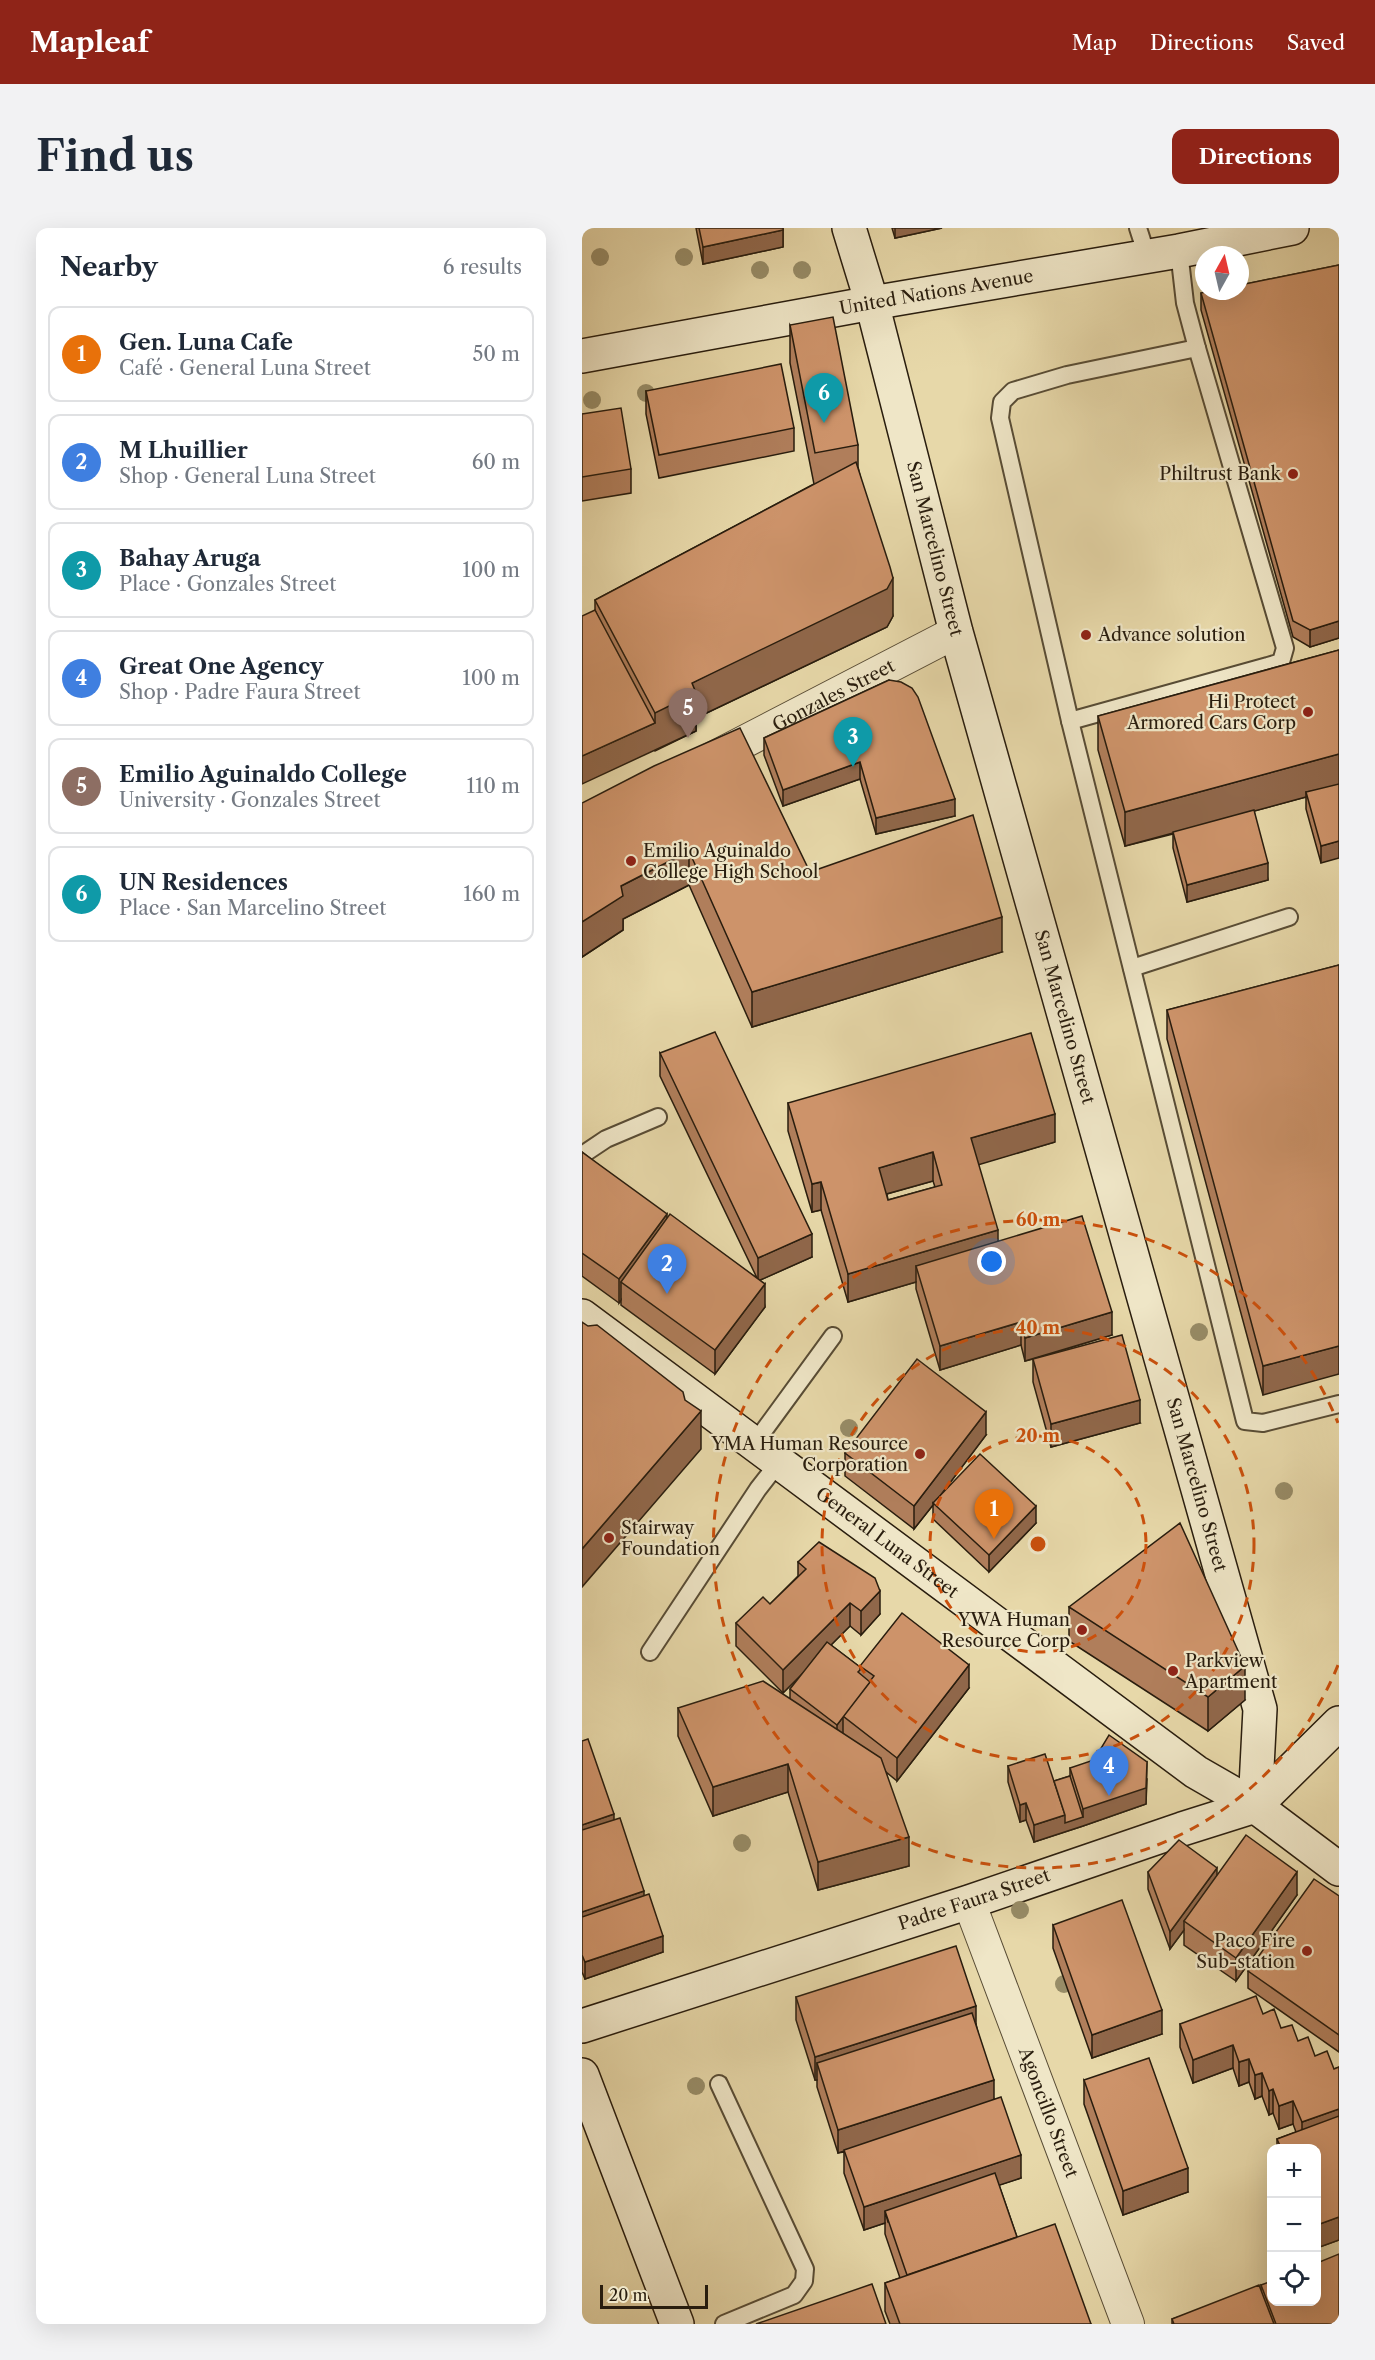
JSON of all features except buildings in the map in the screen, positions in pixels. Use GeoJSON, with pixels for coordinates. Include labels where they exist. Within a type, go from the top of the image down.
{"type":"FeatureCollection","features":[{"type":"Feature","properties":{"kind":"main road","name":"San Marcelino Street"},"geometry":{"type":"LineString","coordinates":[[849,228],[872,303],[956,632],[1260,1709],[1255,1806]]}},
{"type":"Feature","properties":{"kind":"main road","name":"United Nations Avenue"},"geometry":{"type":"LineString","coordinates":[[582,356],[872,303],[1142,242],[1179,251],[1292,228]]}},
{"type":"Feature","properties":{"kind":"main road","name":"General Luna Street"},"geometry":{"type":"LineString","coordinates":[[582,1316],[1196,1772],[1255,1806],[1339,1869]]}},
{"type":"Feature","properties":{"kind":"main road","name":"Padre Faura Street"},"geometry":{"type":"LineString","coordinates":[[582,2026],[969,1902],[1255,1806],[1339,1723]]}},
{"type":"Feature","properties":{"kind":"main road"},"geometry":{"type":"LineString","coordinates":[[582,2075],[677,2324]]}},
{"type":"Feature","properties":{"kind":"street","name":"Gonzales Street"},"geometry":{"type":"LineString","coordinates":[[711,759],[956,632]]}},
{"type":"Feature","properties":{"kind":"street","name":"Agoncillo Street"},"geometry":{"type":"LineString","coordinates":[[969,1902],[1128,2324]]}},
{"type":"Feature","properties":{"kind":"lane"},"geometry":{"type":"LineString","coordinates":[[1070,721],[1281,662],[1284,655],[1285,648],[1185,303],[1179,251]]}},
{"type":"Feature","properties":{"kind":"lane"},"geometry":{"type":"LineString","coordinates":[[1197,348],[1067,375],[1013,391],[1002,402],[1000,418],[1070,721],[1245,1422],[1263,1423],[1339,1404]]}},
{"type":"Feature","properties":{"kind":"lane"},"geometry":{"type":"LineString","coordinates":[[1132,968],[1289,917]]}},
{"type":"Feature","properties":{"kind":"lane"},"geometry":{"type":"LineString","coordinates":[[582,1155],[606,1139],[658,1117]]}},
{"type":"Feature","properties":{"kind":"lane"},"geometry":{"type":"LineString","coordinates":[[650,1652],[758,1489],[767,1453],[833,1336]]}},
{"type":"Feature","properties":{"kind":"lane"},"geometry":{"type":"LineString","coordinates":[[719,2084],[805,2269],[804,2281],[794,2295],[724,2324]]}},
{"type":"Feature","properties":{"kind":"place","name":"UN Residences"},"geometry":{"type":"Point","coordinates":[824,423]}},
{"type":"Feature","properties":{"kind":"place","name":"Philtrust Bank"},"geometry":{"type":"Point","coordinates":[1293,474]}},
{"type":"Feature","properties":{"kind":"place","name":"Advance solution"},"geometry":{"type":"Point","coordinates":[1086,635]}},
{"type":"Feature","properties":{"kind":"place","name":"Hi Protect Armored Cars Corp"},"geometry":{"type":"Point","coordinates":[1308,712]}},
{"type":"Feature","properties":{"kind":"place","name":"Emilio Aguinaldo College"},"geometry":{"type":"Point","coordinates":[688,738]}},
{"type":"Feature","properties":{"kind":"place","name":"Bahay Aruga"},"geometry":{"type":"Point","coordinates":[853,767]}},
{"type":"Feature","properties":{"kind":"place","name":"Emilio Aguinaldo College High School"},"geometry":{"type":"Point","coordinates":[631,861]}},
{"type":"Feature","properties":{"kind":"place","name":"M Lhuillier"},"geometry":{"type":"Point","coordinates":[667,1294]}},
{"type":"Feature","properties":{"kind":"place","name":"YMA Human Resource Corporation"},"geometry":{"type":"Point","coordinates":[920,1454]}},
{"type":"Feature","properties":{"kind":"place","name":"Stairway Foundation"},"geometry":{"type":"Point","coordinates":[609,1538]}},
{"type":"Feature","properties":{"kind":"place","name":"Gen. Luna Cafe"},"geometry":{"type":"Point","coordinates":[994,1539]}},
{"type":"Feature","properties":{"kind":"place","name":"YWA Human Resource Corp"},"geometry":{"type":"Point","coordinates":[1082,1630]}},
{"type":"Feature","properties":{"kind":"place","name":"Parkview Apartment"},"geometry":{"type":"Point","coordinates":[1173,1671]}},
{"type":"Feature","properties":{"kind":"place","name":"Great One Agency"},"geometry":{"type":"Point","coordinates":[1109,1796]}},
{"type":"Feature","properties":{"kind":"place","name":"Paco Fire Sub-station"},"geometry":{"type":"Point","coordinates":[1307,1951]}}]}
